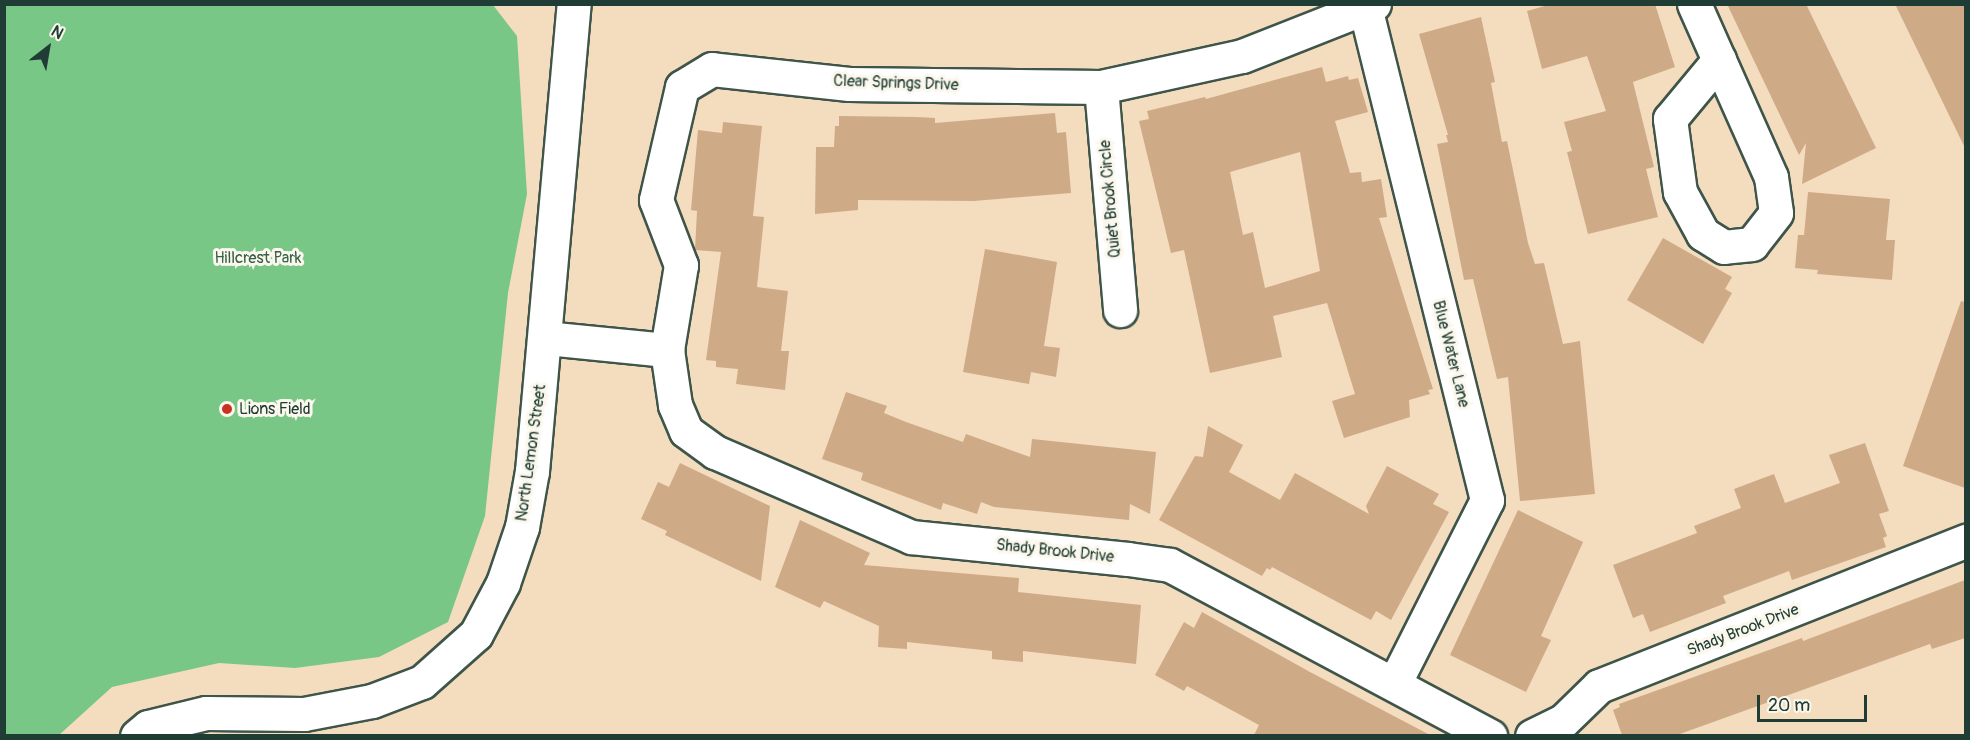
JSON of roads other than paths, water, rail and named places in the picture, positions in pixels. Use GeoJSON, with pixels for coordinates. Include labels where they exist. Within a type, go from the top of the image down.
{"type":"FeatureCollection","features":[{"type":"Feature","properties":{"kind":"street","name":"North Lemon Street"},"geometry":{"type":"LineString","coordinates":[[137,735],[156,725],[206,713],[304,714],[372,701],[422,682],[476,634],[503,583],[522,527],[532,471],[546,338],[574,4]]}},
{"type":"Feature","properties":{"kind":"street"},"geometry":{"type":"LineString","coordinates":[[1695,4],[1771,177],[1776,213],[1752,244],[1724,247],[1703,234],[1680,192],[1670,119],[1719,60]]}},
{"type":"Feature","properties":{"kind":"street","name":"Clear Springs Drive"},"geometry":{"type":"LineString","coordinates":[[667,350],[681,265],[656,201],[681,87],[712,69],[849,84],[1101,87],[1242,56],[1370,6]]}},
{"type":"Feature","properties":{"kind":"street","name":"Blue Water Lane"},"geometry":{"type":"LineString","coordinates":[[1370,6],[1487,500],[1394,684]]}},
{"type":"Feature","properties":{"kind":"street","name":"Quiet Brook Circle"},"geometry":{"type":"LineString","coordinates":[[1101,87],[1120,310]]}},
{"type":"Feature","properties":{"kind":"street"},"geometry":{"type":"LineString","coordinates":[[546,338],[667,350]]}},
{"type":"Feature","properties":{"kind":"street","name":"Shady Brook Drive"},"geometry":{"type":"LineString","coordinates":[[667,350],[675,405],[686,431],[715,452],[911,537],[1170,565],[1490,735]]}},
{"type":"Feature","properties":{"kind":"street","name":"Shady Brook Drive"},"geometry":{"type":"LineString","coordinates":[[1532,735],[1563,721],[1599,686],[1965,541]]}},
{"type":"Feature","properties":{"kind":"place","name":"Lions Field"},"geometry":{"type":"Point","coordinates":[227,409]}},
{"type":"Feature","properties":{"kind":"park label","name":"Hillcrest Park"},"geometry":{"type":"Point","coordinates":[258,258]}}]}
